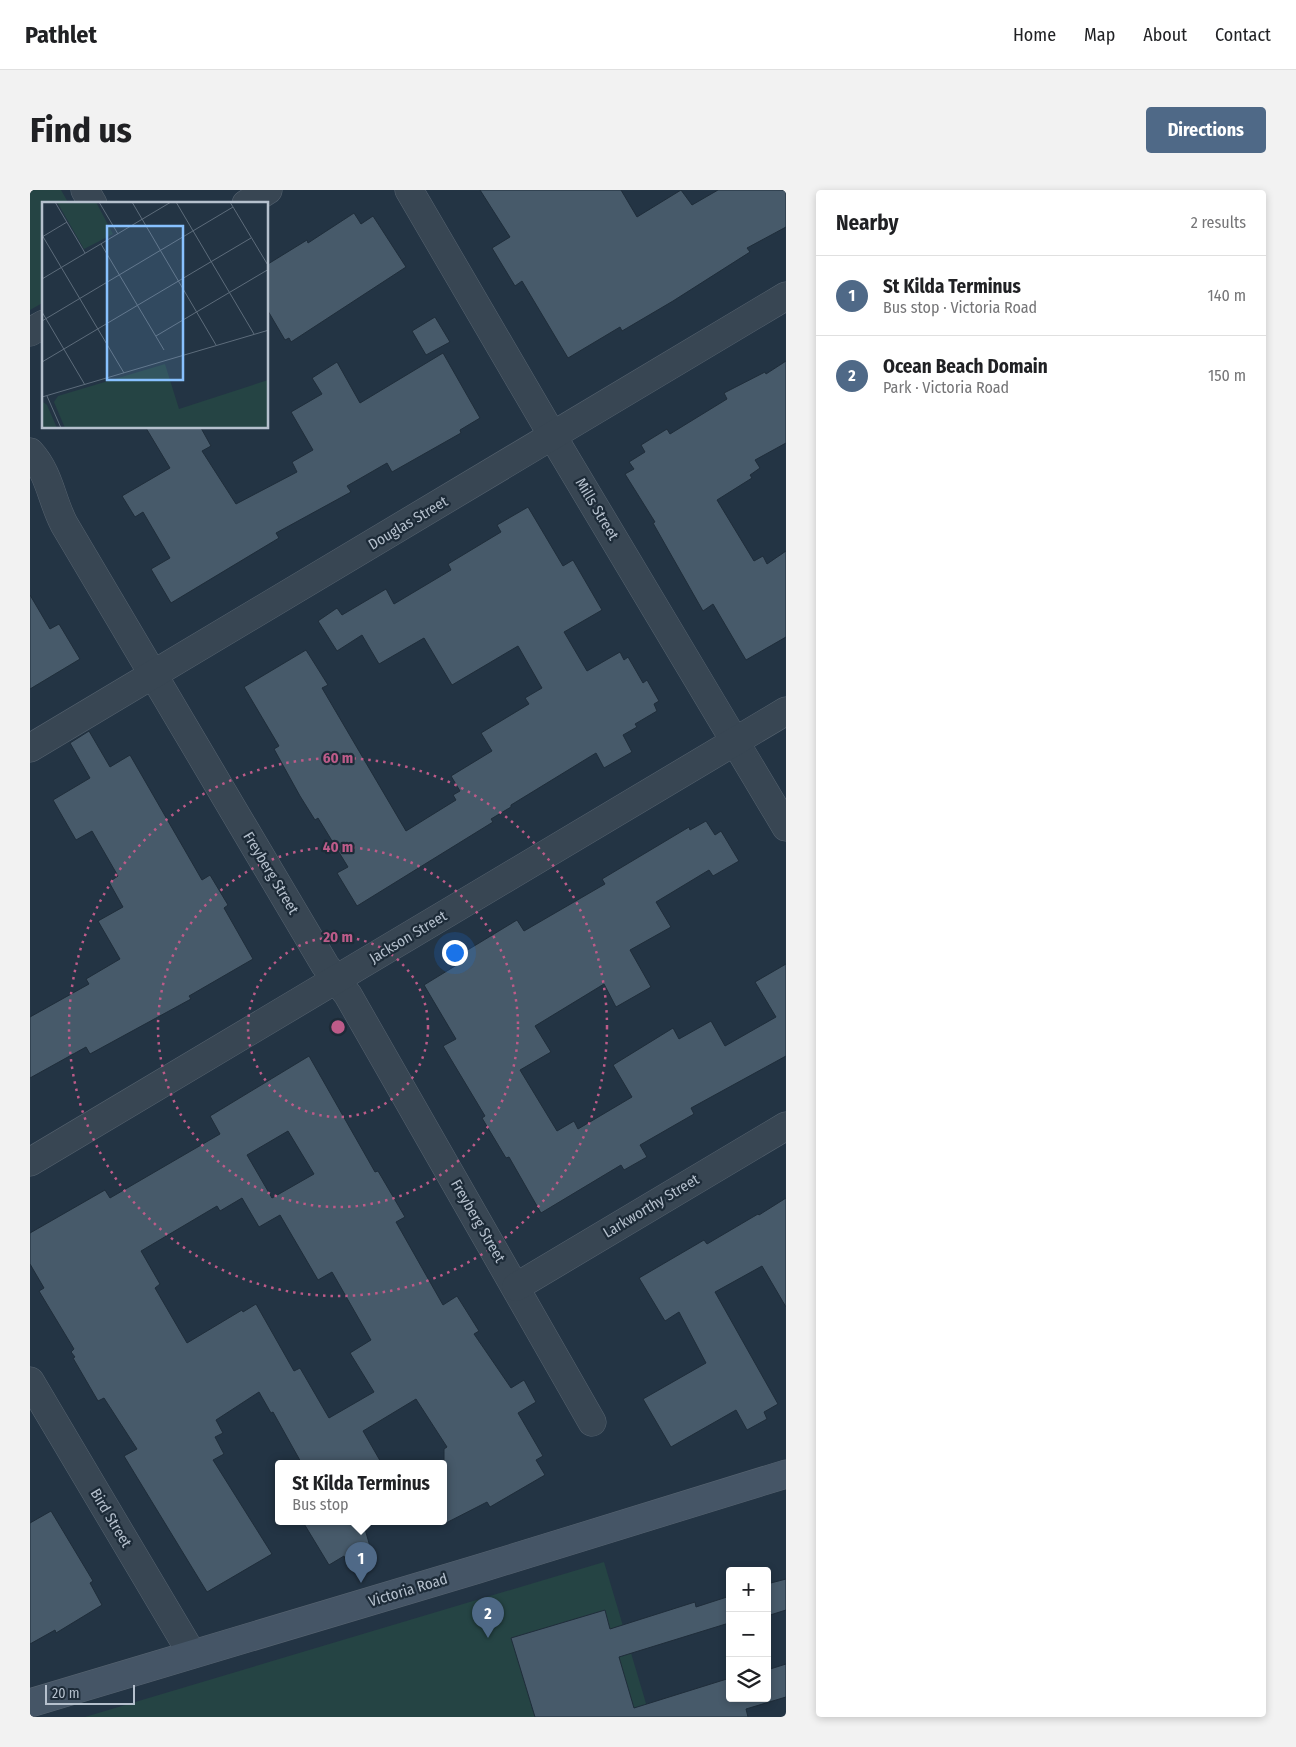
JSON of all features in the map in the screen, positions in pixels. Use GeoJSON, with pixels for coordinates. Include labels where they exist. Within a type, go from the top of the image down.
{"type":"FeatureCollection","features":[{"type":"Feature","properties":{"kind":"street"},"geometry":{"type":"LineString","coordinates":[[85,190],[92,202]]}},
{"type":"Feature","properties":{"kind":"street"},"geometry":{"type":"LineString","coordinates":[[249,202],[268,190]]}},
{"type":"Feature","properties":{"kind":"street","name":"Mills Street"},"geometry":{"type":"LineString","coordinates":[[409,190],[786,827]]}},
{"type":"Feature","properties":{"kind":"street","name":"Douglas Street"},"geometry":{"type":"LineString","coordinates":[[30,748],[786,296]]}},
{"type":"Feature","properties":{"kind":"street"},"geometry":{"type":"LineString","coordinates":[[30,332],[42,325]]}},
{"type":"Feature","properties":{"kind":"street","name":"Freyberg Street"},"geometry":{"type":"LineString","coordinates":[[30,452],[48,479],[64,524],[321,958],[348,995],[592,1422]]}},
{"type":"Feature","properties":{"kind":"street","name":"Jackson Street"},"geometry":{"type":"LineString","coordinates":[[30,1162],[786,711]]}},
{"type":"Feature","properties":{"kind":"street","name":"Larkworthy Street"},"geometry":{"type":"LineString","coordinates":[[516,1287],[786,1126]]}},
{"type":"Feature","properties":{"kind":"street","name":"Bird Street"},"geometry":{"type":"LineString","coordinates":[[30,1381],[192,1654]]}},
{"type":"Feature","properties":{"kind":"street","name":"Victoria Road"},"geometry":{"type":"LineString","coordinates":[[30,1703],[478,1569],[786,1474]]}},
{"type":"Feature","properties":{"kind":"green space"},"geometry":{"type":"Polygon","coordinates":[[[30,190],[61,190],[68,202],[42,202],[42,303],[30,310],[30,190]]]}},
{"type":"Feature","properties":{"kind":"green space"},"geometry":{"type":"Polygon","coordinates":[[[604,1562],[650,1717],[85,1717],[604,1562]]]}},
{"type":"Feature","properties":{"kind":"building"},"geometry":{"type":"Polygon","coordinates":[[[480,190],[621,190],[637,217],[681,190],[692,205],[718,190],[786,190],[786,227],[747,248],[750,252],[673,301],[622,331],[620,327],[568,358],[522,281],[515,286],[492,248],[510,237],[480,190]]]}},
{"type":"Feature","properties":{"kind":"building"},"geometry":{"type":"Polygon","coordinates":[[[354,213],[361,224],[373,216],[406,267],[291,342],[289,338],[285,340],[269,313],[269,263],[307,240],[308,243],[354,213]]]}},
{"type":"Feature","properties":{"kind":"building"},"geometry":{"type":"Polygon","coordinates":[[[435,317],[450,342],[426,355],[412,331],[435,317]]]}},
{"type":"Feature","properties":{"kind":"building"},"geometry":{"type":"Polygon","coordinates":[[[443,353],[480,418],[460,430],[461,433],[392,472],[387,463],[347,486],[351,492],[276,533],[279,538],[171,603],[151,569],[170,558],[143,512],[135,517],[122,496],[170,468],[147,429],[202,429],[211,446],[202,451],[236,504],[297,472],[292,462],[313,450],[291,412],[322,394],[312,378],[337,362],[360,403],[443,353]]]}},
{"type":"Feature","properties":{"kind":"building"},"geometry":{"type":"Polygon","coordinates":[[[786,361],[786,443],[755,460],[760,468],[750,475],[752,478],[717,500],[754,561],[763,556],[767,564],[786,551],[786,637],[746,660],[713,604],[703,611],[653,523],[655,522],[625,474],[634,469],[629,462],[645,452],[641,445],[667,429],[670,434],[727,399],[724,393],[765,372],[766,374],[786,361]]]}},
{"type":"Feature","properties":{"kind":"building"},"geometry":{"type":"Polygon","coordinates":[[[528,507],[563,566],[573,560],[602,610],[564,632],[587,671],[620,652],[624,660],[628,657],[643,683],[647,680],[659,701],[654,704],[657,711],[635,724],[637,727],[623,735],[632,752],[604,768],[596,753],[511,805],[511,807],[491,819],[493,822],[357,906],[337,873],[348,867],[318,818],[315,820],[300,796],[274,749],[279,746],[244,687],[306,650],[328,685],[322,688],[406,831],[456,800],[453,795],[460,791],[451,776],[492,751],[481,733],[529,704],[525,698],[542,688],[518,646],[452,685],[424,638],[379,664],[362,635],[337,651],[318,621],[337,608],[342,615],[386,589],[394,604],[451,570],[448,564],[501,532],[497,525],[528,507]]]}},
{"type":"Feature","properties":{"kind":"building"},"geometry":{"type":"Polygon","coordinates":[[[30,595],[50,629],[59,624],[80,659],[30,689],[30,595]]]}},
{"type":"Feature","properties":{"kind":"building"},"geometry":{"type":"Polygon","coordinates":[[[89,731],[110,767],[130,755],[202,880],[210,875],[228,905],[224,908],[253,959],[189,996],[191,999],[90,1054],[86,1047],[30,1078],[30,1017],[89,984],[86,979],[120,959],[98,921],[123,907],[109,882],[118,876],[92,831],[76,840],[53,800],[90,778],[70,743],[89,731]]]}},
{"type":"Feature","properties":{"kind":"building"},"geometry":{"type":"Polygon","coordinates":[[[706,821],[715,835],[721,831],[739,861],[713,876],[709,870],[656,902],[671,927],[630,950],[651,987],[616,1007],[604,984],[535,1026],[551,1052],[520,1070],[557,1131],[574,1121],[578,1129],[632,1097],[613,1065],[673,1028],[679,1039],[711,1021],[725,1046],[776,1017],[755,982],[786,964],[786,1056],[691,1108],[694,1114],[640,1145],[647,1157],[624,1170],[621,1165],[541,1213],[509,1157],[506,1158],[482,1118],[485,1116],[443,1046],[456,1039],[424,985],[460,963],[456,957],[517,920],[524,931],[605,884],[602,879],[689,827],[690,830],[706,821]]]}},
{"type":"Feature","properties":{"kind":"building"},"geometry":{"type":"Polygon","coordinates":[[[309,1056],[375,1172],[378,1171],[405,1217],[396,1222],[443,1305],[457,1296],[479,1331],[474,1334],[511,1388],[524,1380],[536,1402],[518,1413],[543,1456],[536,1460],[545,1475],[490,1507],[487,1502],[447,1522],[447,1460],[444,1460],[444,1449],[447,1447],[416,1399],[363,1431],[380,1460],[300,1460],[273,1412],[271,1413],[259,1392],[216,1420],[223,1433],[215,1437],[224,1454],[213,1460],[272,1554],[207,1592],[124,1456],[137,1449],[104,1398],[98,1401],[73,1358],[75,1357],[71,1352],[74,1349],[39,1291],[44,1288],[30,1264],[30,1233],[105,1190],[110,1198],[220,1134],[210,1116],[309,1056]],[[288,1131],[247,1155],[272,1198],[314,1174],[288,1131]],[[242,1198],[220,1211],[217,1206],[141,1251],[160,1284],[155,1288],[187,1343],[242,1310],[243,1312],[256,1304],[294,1371],[300,1368],[329,1418],[374,1392],[350,1353],[371,1340],[332,1272],[318,1280],[280,1215],[259,1227],[242,1198]]]}},
{"type":"Feature","properties":{"kind":"building"},"geometry":{"type":"Polygon","coordinates":[[[786,1198],[786,1307],[762,1266],[715,1292],[778,1404],[764,1412],[767,1419],[747,1430],[736,1410],[671,1447],[643,1399],[706,1363],[679,1312],[665,1321],[639,1278],[704,1240],[707,1244],[786,1198]]]}},
{"type":"Feature","properties":{"kind":"building"},"geometry":{"type":"Polygon","coordinates":[[[51,1511],[93,1581],[90,1583],[102,1605],[56,1633],[55,1630],[30,1644],[30,1523],[51,1511]]]}},
{"type":"Feature","properties":{"kind":"building"},"geometry":{"type":"Polygon","coordinates":[[[305,1525],[364,1525],[373,1557],[347,1565],[344,1556],[329,1565],[305,1525]]]}},
{"type":"Feature","properties":{"kind":"building"},"geometry":{"type":"Polygon","coordinates":[[[786,1579],[786,1610],[771,1615],[771,1612],[771,1583],[786,1579]]]}},
{"type":"Feature","properties":{"kind":"building"},"geometry":{"type":"Polygon","coordinates":[[[726,1597],[726,1624],[619,1657],[634,1708],[726,1679],[726,1702],[769,1702],[746,1709],[748,1717],[535,1717],[511,1638],[605,1610],[610,1629],[695,1602],[696,1607],[726,1597]]]}},
{"type":"Feature","properties":{"kind":"building"},"geometry":{"type":"Polygon","coordinates":[[[786,1664],[786,1697],[771,1702],[771,1669],[786,1664]]]}},
{"type":"Feature","properties":{"kind":"place","name":"St Kilda Terminus"},"geometry":{"type":"Point","coordinates":[361,1583]}},
{"type":"Feature","properties":{"kind":"place","name":"Ocean Beach Domain"},"geometry":{"type":"Point","coordinates":[488,1638]}}]}
